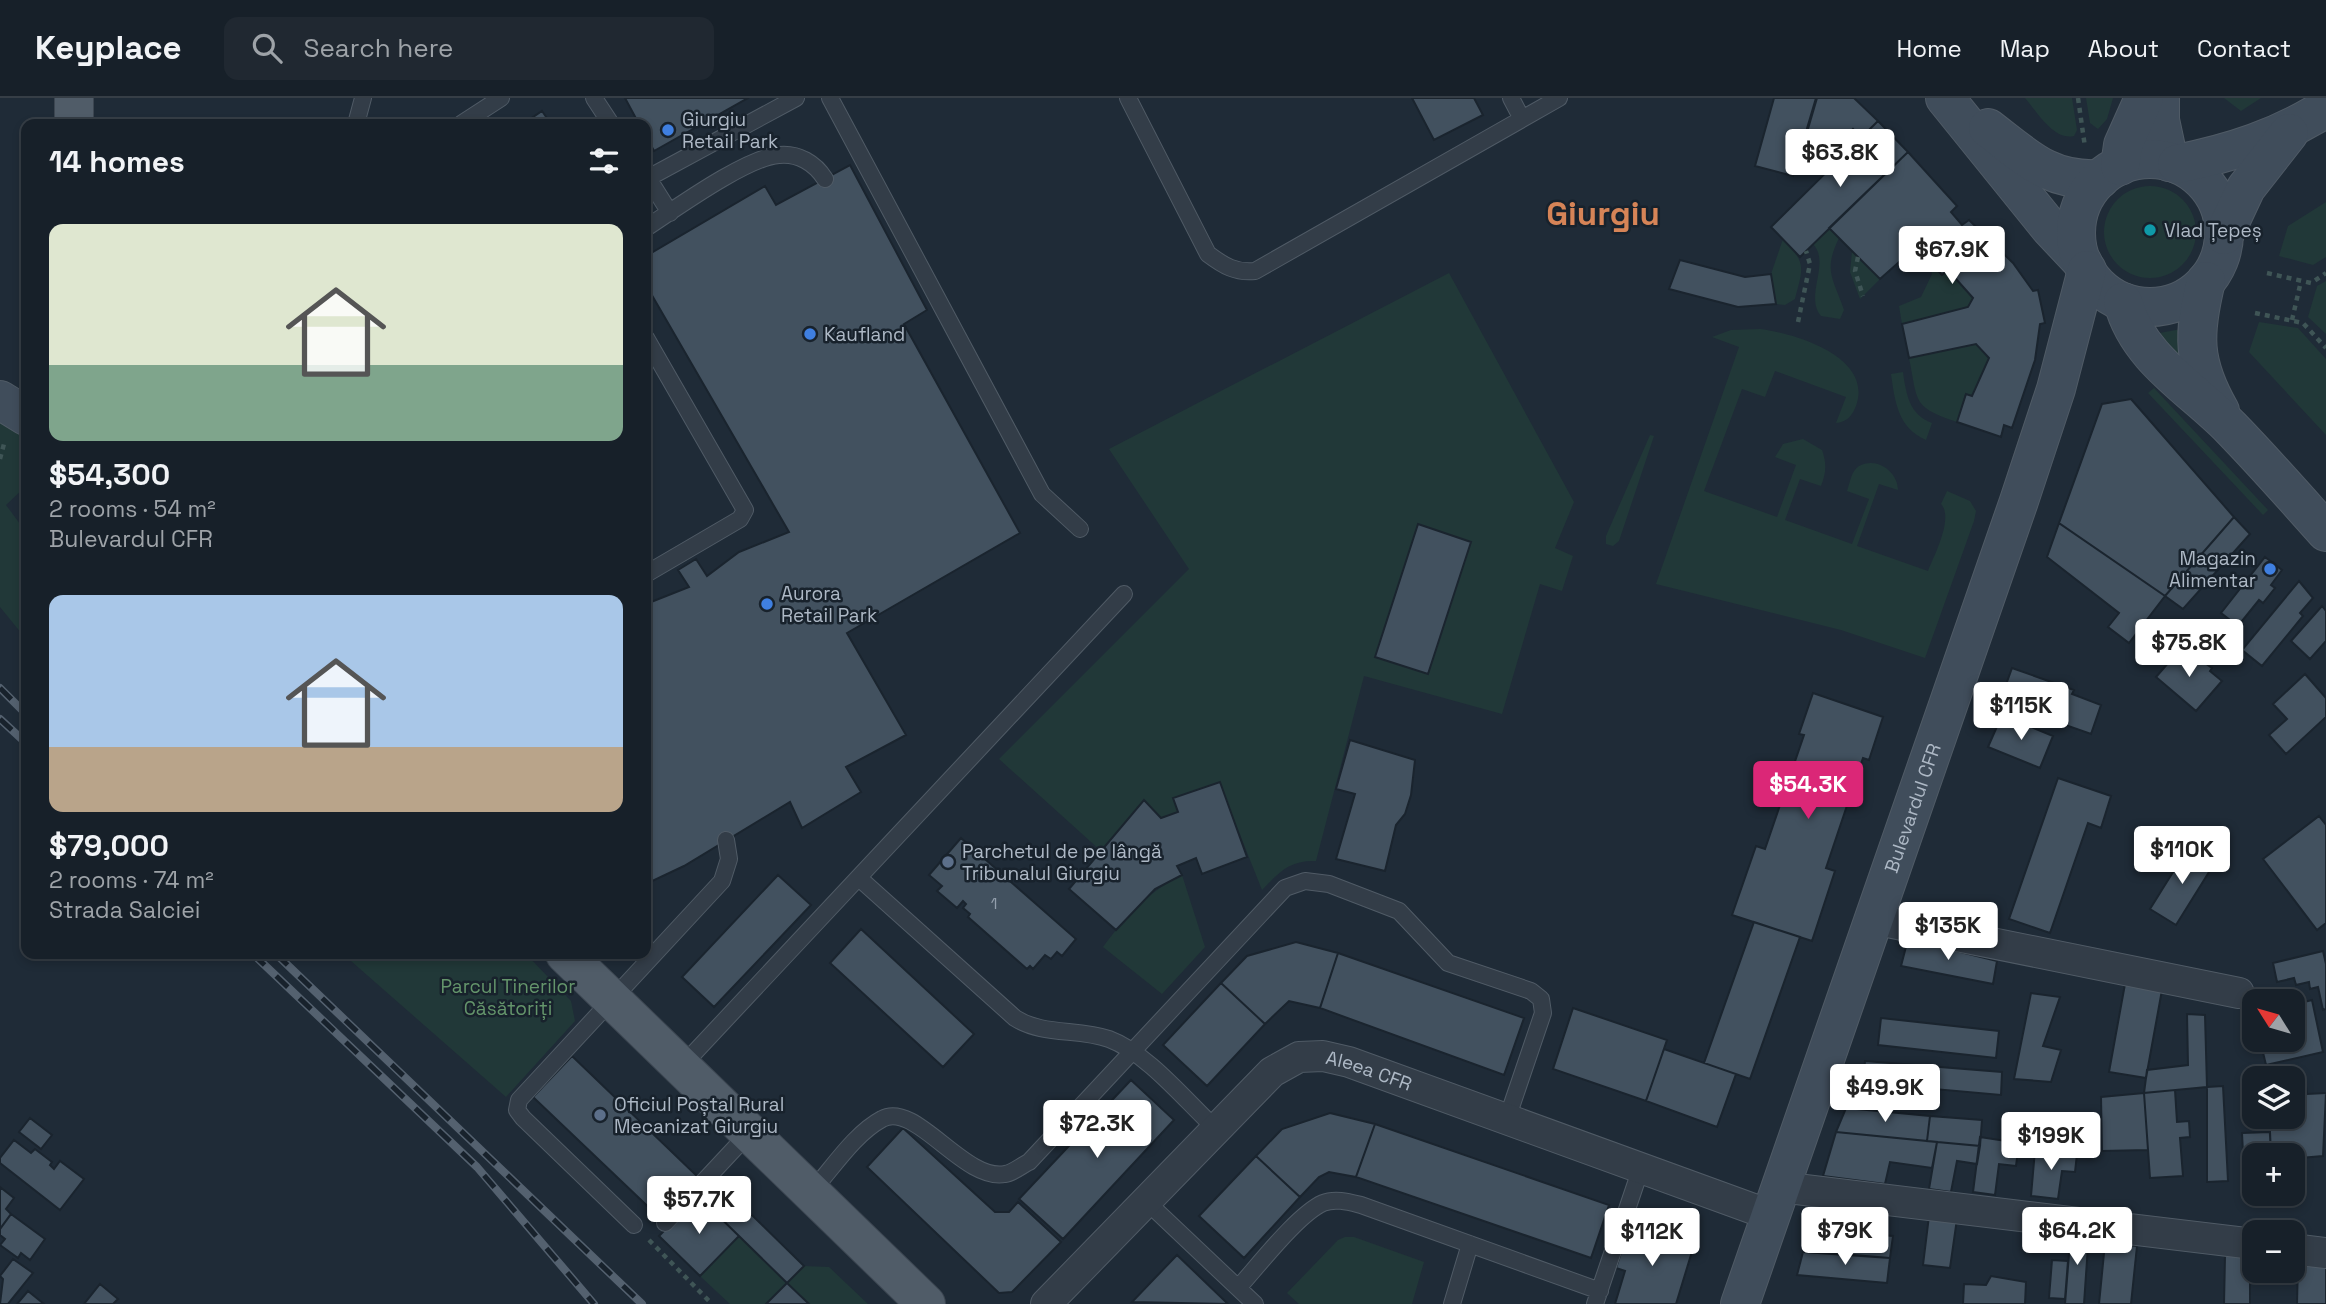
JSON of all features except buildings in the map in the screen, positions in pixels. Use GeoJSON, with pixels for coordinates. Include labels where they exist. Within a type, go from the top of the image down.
{"type":"FeatureCollection","features":[{"type":"Feature","properties":{"kind":"main road"},"geometry":{"type":"LineString","coordinates":[[74,98],[74,119]]}},
{"type":"Feature","properties":{"kind":"main road"},"geometry":{"type":"LineString","coordinates":[[1945,98],[2096,283],[2120,300],[2148,307],[2187,297],[2206,281],[2219,260],[2224,235],[2259,169],[2311,118]]}},
{"type":"Feature","properties":{"kind":"main road"},"geometry":{"type":"LineString","coordinates":[[1950,98],[2048,171],[2066,178],[2102,164],[2144,159],[2173,163],[2237,152],[2311,118]]}},
{"type":"Feature","properties":{"kind":"main road"},"geometry":{"type":"LineString","coordinates":[[2085,267],[2077,239],[2079,215],[2102,164],[2123,145],[2144,98]]}},
{"type":"Feature","properties":{"kind":"main road"},"geometry":{"type":"LineString","coordinates":[[2160,98],[2160,120],[2173,163],[2198,177],[2214,195],[2224,235]]}},
{"type":"Feature","properties":{"kind":"main road","name":"Bulevardul CFR"},"geometry":{"type":"LineString","coordinates":[[1740,1304],[2056,389],[2085,267]]}},
{"type":"Feature","properties":{"kind":"main road"},"geometry":{"type":"LineString","coordinates":[[2206,281],[2196,324],[2197,354],[2206,384],[2229,425]]}},
{"type":"Feature","properties":{"kind":"main road"},"geometry":{"type":"LineString","coordinates":[[2120,300],[2132,328],[2148,349],[2229,425],[2326,532]]}},
{"type":"Feature","properties":{"kind":"main road","name":"Bulevardul CFR"},"geometry":{"type":"LineString","coordinates":[[2056,389],[2120,300]]}},
{"type":"Feature","properties":{"kind":"main road"},"geometry":{"type":"LineString","coordinates":[[0,400],[21,413]]}},
{"type":"Feature","properties":{"kind":"main road"},"geometry":{"type":"LineString","coordinates":[[570,959],[926,1304]]}},
{"type":"Feature","properties":{"kind":"street"},"geometry":{"type":"LineString","coordinates":[[1873,919],[2239,993]]}},
{"type":"Feature","properties":{"kind":"street","name":"Aleea CFR"},"geometry":{"type":"LineString","coordinates":[[1057,1300],[1215,1128],[1272,1072],[1299,1057],[1323,1056],[1349,1062],[1642,1168],[1775,1201],[2242,1243]]}},
{"type":"Feature","properties":{"kind":"street"},"geometry":{"type":"LineString","coordinates":[[2305,1251],[2326,1253]]}},
{"type":"Feature","properties":{"kind":"lane"},"geometry":{"type":"LineString","coordinates":[[357,119],[363,98]]}},
{"type":"Feature","properties":{"kind":"lane"},"geometry":{"type":"LineString","coordinates":[[469,119],[501,98]]}},
{"type":"Feature","properties":{"kind":"lane"},"geometry":{"type":"LineString","coordinates":[[594,98],[608,119]]}},
{"type":"Feature","properties":{"kind":"lane"},"geometry":{"type":"LineString","coordinates":[[651,175],[796,98]]}},
{"type":"Feature","properties":{"kind":"lane"},"geometry":{"type":"LineString","coordinates":[[830,98],[1042,494],[1080,530]]}},
{"type":"Feature","properties":{"kind":"lane"},"geometry":{"type":"LineString","coordinates":[[1128,98],[1209,254],[1223,266],[1241,272],[1255,271],[1559,98]]}},
{"type":"Feature","properties":{"kind":"lane"},"geometry":{"type":"LineString","coordinates":[[1511,98],[1522,119]]}},
{"type":"Feature","properties":{"kind":"lane"},"geometry":{"type":"LineString","coordinates":[[651,225],[752,163],[777,155],[801,158],[820,170],[825,178]]}},
{"type":"Feature","properties":{"kind":"lane"},"geometry":{"type":"LineString","coordinates":[[651,183],[670,213]]}},
{"type":"Feature","properties":{"kind":"lane"},"geometry":{"type":"LineString","coordinates":[[651,347],[745,510],[740,519],[651,571]]}},
{"type":"Feature","properties":{"kind":"lane"},"geometry":{"type":"LineString","coordinates":[[680,1068],[1124,594]]}},
{"type":"Feature","properties":{"kind":"lane"},"geometry":{"type":"LineString","coordinates":[[651,958],[722,881],[729,859],[726,840]]}},
{"type":"Feature","properties":{"kind":"lane"},"geometry":{"type":"LineString","coordinates":[[859,878],[1015,1018],[1044,1029],[1109,1039],[1132,1050],[1215,1128]]}},
{"type":"Feature","properties":{"kind":"lane"},"geometry":{"type":"LineString","coordinates":[[811,1192],[868,1129],[884,1117],[896,1116],[915,1123],[954,1155],[985,1172],[1005,1174],[1029,1162],[1286,888],[1305,881],[1329,884],[1399,911],[1437,954],[1458,969],[1531,991],[1541,999],[1543,1013],[1507,1119]]}},
{"type":"Feature","properties":{"kind":"lane"},"geometry":{"type":"LineString","coordinates":[[634,1225],[517,1111],[519,1100],[650,959]]}},
{"type":"Feature","properties":{"kind":"lane"},"geometry":{"type":"LineString","coordinates":[[665,1223],[748,1133]]}},
{"type":"Feature","properties":{"kind":"lane"},"geometry":{"type":"LineString","coordinates":[[1238,1288],[1306,1214],[1324,1203],[1341,1201],[1361,1205],[1469,1244],[1598,1297],[1642,1168]]}},
{"type":"Feature","properties":{"kind":"lane"},"geometry":{"type":"LineString","coordinates":[[1146,1201],[1255,1304]]}},
{"type":"Feature","properties":{"kind":"lane"},"geometry":{"type":"LineString","coordinates":[[1452,1304],[1469,1244]]}},
{"type":"Feature","properties":{"kind":"path"},"geometry":{"type":"LineString","coordinates":[[2078,98],[2102,164]]}},
{"type":"Feature","properties":{"kind":"path"},"geometry":{"type":"LineString","coordinates":[[1798,322],[1811,264],[1806,251]]}},
{"type":"Feature","properties":{"kind":"path"},"geometry":{"type":"LineString","coordinates":[[1858,257],[1855,271],[1863,296]]}},
{"type":"Feature","properties":{"kind":"path"},"geometry":{"type":"LineString","coordinates":[[2267,273],[2311,283],[2326,273]]}},
{"type":"Feature","properties":{"kind":"path"},"geometry":{"type":"LineString","coordinates":[[2292,320],[2301,281]]}},
{"type":"Feature","properties":{"kind":"path"},"geometry":{"type":"LineString","coordinates":[[2255,313],[2304,323],[2326,348]]}},
{"type":"Feature","properties":{"kind":"path"},"geometry":{"type":"LineString","coordinates":[[634,1225],[712,1304]]}},
{"type":"Feature","properties":{"kind":"green space"},"geometry":{"type":"Polygon","coordinates":[[[2025,98],[2072,98],[2077,130],[2074,136],[2053,130],[2025,98]]]}},
{"type":"Feature","properties":{"kind":"green space"},"geometry":{"type":"Polygon","coordinates":[[[2086,98],[2113,98],[2107,119],[2098,129],[2090,123],[2086,98]]]}},
{"type":"Feature","properties":{"kind":"green space"},"geometry":{"type":"Polygon","coordinates":[[[2224,98],[2261,98],[2241,111],[2224,98]]]}},
{"type":"Feature","properties":{"kind":"green space"},"geometry":{"type":"Polygon","coordinates":[[[2150,186],[2168,190],[2182,200],[2192,214],[2196,232],[2192,250],[2182,264],[2168,274],[2150,278],[2132,274],[2118,264],[2108,250],[2104,232],[2108,214],[2118,200],[2132,190],[2150,186]]]}},
{"type":"Feature","properties":{"kind":"green space"},"geometry":{"type":"Polygon","coordinates":[[[2326,202],[2326,257],[2313,265],[2279,256],[2288,226],[2326,202]]]}},
{"type":"Feature","properties":{"kind":"green space"},"geometry":{"type":"Polygon","coordinates":[[[1829,228],[1839,238],[1831,259],[1831,274],[1844,310],[1840,319],[1821,316],[1815,299],[1819,260],[1813,244],[1829,228]]]}},
{"type":"Feature","properties":{"kind":"green space"},"geometry":{"type":"Polygon","coordinates":[[[1783,239],[1796,254],[1801,266],[1795,299],[1785,305],[1776,304],[1771,274],[1783,239]]]}},
{"type":"Feature","properties":{"kind":"green space"},"geometry":{"type":"Polygon","coordinates":[[[1852,251],[1880,279],[1860,299],[1850,272],[1852,251]]]}},
{"type":"Feature","properties":{"kind":"green space"},"geometry":{"type":"Polygon","coordinates":[[[1930,263],[1941,275],[1948,270],[1973,298],[1968,307],[1902,324],[1899,306],[1921,297],[1932,274],[1930,263]]]}},
{"type":"Feature","properties":{"kind":"green space"},"geometry":{"type":"Polygon","coordinates":[[[1449,273],[1574,502],[1555,548],[1573,556],[1562,591],[1540,584],[1502,714],[1364,676],[1316,861],[1286,868],[1262,890],[1219,782],[1174,798],[1178,812],[1101,851],[999,759],[1189,569],[1109,449],[1449,273]]]}},
{"type":"Feature","properties":{"kind":"green space"},"geometry":{"type":"Polygon","coordinates":[[[2326,281],[2326,334],[2308,317],[2317,286],[2326,281]]]}},
{"type":"Feature","properties":{"kind":"green space"},"geometry":{"type":"Polygon","coordinates":[[[2259,322],[2298,328],[2326,359],[2326,435],[2249,352],[2259,322]]]}},
{"type":"Feature","properties":{"kind":"green space"},"geometry":{"type":"Polygon","coordinates":[[[1760,329],[1810,342],[1842,361],[1853,373],[1858,388],[1856,406],[1849,418],[1836,423],[1846,397],[1775,371],[1765,397],[1742,389],[1704,491],[1777,517],[1796,465],[1775,457],[1783,444],[1803,439],[1822,450],[1824,477],[1821,486],[1800,479],[1785,520],[1852,544],[1869,499],[1847,491],[1851,477],[1859,466],[1866,463],[1879,464],[1894,477],[1898,490],[1879,484],[1857,546],[1928,571],[1944,527],[1944,510],[1941,504],[1947,491],[1970,501],[1976,511],[1974,521],[1925,658],[1841,630],[1656,584],[1739,347],[1712,337],[1731,330],[1760,329]]]}},
{"type":"Feature","properties":{"kind":"green space"},"geometry":{"type":"Polygon","coordinates":[[[2181,329],[2185,362],[2149,335],[2181,329]]]}},
{"type":"Feature","properties":{"kind":"green space"},"geometry":{"type":"Polygon","coordinates":[[[1976,344],[1989,358],[1972,396],[1965,394],[1957,422],[1924,407],[1916,394],[1909,358],[1976,344]]]}},
{"type":"Feature","properties":{"kind":"green space"},"geometry":{"type":"Polygon","coordinates":[[[1903,372],[1910,402],[1918,415],[1932,423],[1926,440],[1909,429],[1896,404],[1891,374],[1903,372]]]}},
{"type":"Feature","properties":{"kind":"green space"},"geometry":{"type":"Polygon","coordinates":[[[2154,388],[2268,510],[2263,515],[2148,393],[2154,388]]]}},
{"type":"Feature","properties":{"kind":"green space"},"geometry":{"type":"Polygon","coordinates":[[[0,423],[21,435],[21,491],[6,505],[21,525],[21,633],[0,607],[0,423]]]}},
{"type":"Feature","properties":{"kind":"green space"},"geometry":{"type":"Polygon","coordinates":[[[1650,435],[1654,436],[1619,541],[1613,546],[1606,544],[1606,536],[1650,435]]]}},
{"type":"Feature","properties":{"kind":"green space"},"geometry":{"type":"Polygon","coordinates":[[[1182,875],[1205,947],[1162,994],[1103,947],[1138,906],[1182,875]]]}},
{"type":"Feature","properties":{"kind":"green space","name":"Parcul Tinerilor Căsătoriți"},"geometry":{"type":"Polygon","coordinates":[[[349,959],[531,959],[571,1001],[575,1021],[506,1097],[349,959]]]}},
{"type":"Feature","properties":{"kind":"green space"},"geometry":{"type":"Polygon","coordinates":[[[739,1236],[787,1283],[804,1266],[829,1267],[868,1304],[809,1304],[787,1284],[766,1304],[730,1304],[700,1276],[739,1236]]]}},
{"type":"Feature","properties":{"kind":"green space"},"geometry":{"type":"Polygon","coordinates":[[[1354,1237],[1424,1262],[1412,1304],[1299,1304],[1287,1293],[1338,1240],[1354,1237]]]}},
{"type":"Feature","properties":{"kind":"railway"},"geometry":{"type":"LineString","coordinates":[[0,688],[21,709]]}},
{"type":"Feature","properties":{"kind":"railway"},"geometry":{"type":"LineString","coordinates":[[0,719],[21,738]]}},
{"type":"Feature","properties":{"kind":"railway"},"geometry":{"type":"LineString","coordinates":[[258,959],[477,1167],[594,1304]]}},
{"type":"Feature","properties":{"kind":"railway"},"geometry":{"type":"LineString","coordinates":[[281,959],[642,1304]]}},
{"type":"Feature","properties":{"kind":"place","name":"Giurgiu Retail Park"},"geometry":{"type":"Point","coordinates":[668,130]}},
{"type":"Feature","properties":{"kind":"place","name":"Vlad Țepeș"},"geometry":{"type":"Point","coordinates":[2150,230]}},
{"type":"Feature","properties":{"kind":"place","name":"Kaufland"},"geometry":{"type":"Point","coordinates":[810,334]}},
{"type":"Feature","properties":{"kind":"place","name":"Magazin Alimentar"},"geometry":{"type":"Point","coordinates":[2270,569]}},
{"type":"Feature","properties":{"kind":"place","name":"Aurora Retail Park"},"geometry":{"type":"Point","coordinates":[767,604]}},
{"type":"Feature","properties":{"kind":"place","name":"Parchetul de pe lângă Tribunalul Giurgiu"},"geometry":{"type":"Point","coordinates":[948,862]}},
{"type":"Feature","properties":{"kind":"place","name":"Oficiul Poștal Rural Mecanizat Giurgiu"},"geometry":{"type":"Point","coordinates":[600,1115]}},
{"type":"Feature","properties":{"kind":"district","name":"Giurgiu"},"geometry":{"type":"Point","coordinates":[1603,213]}}]}
